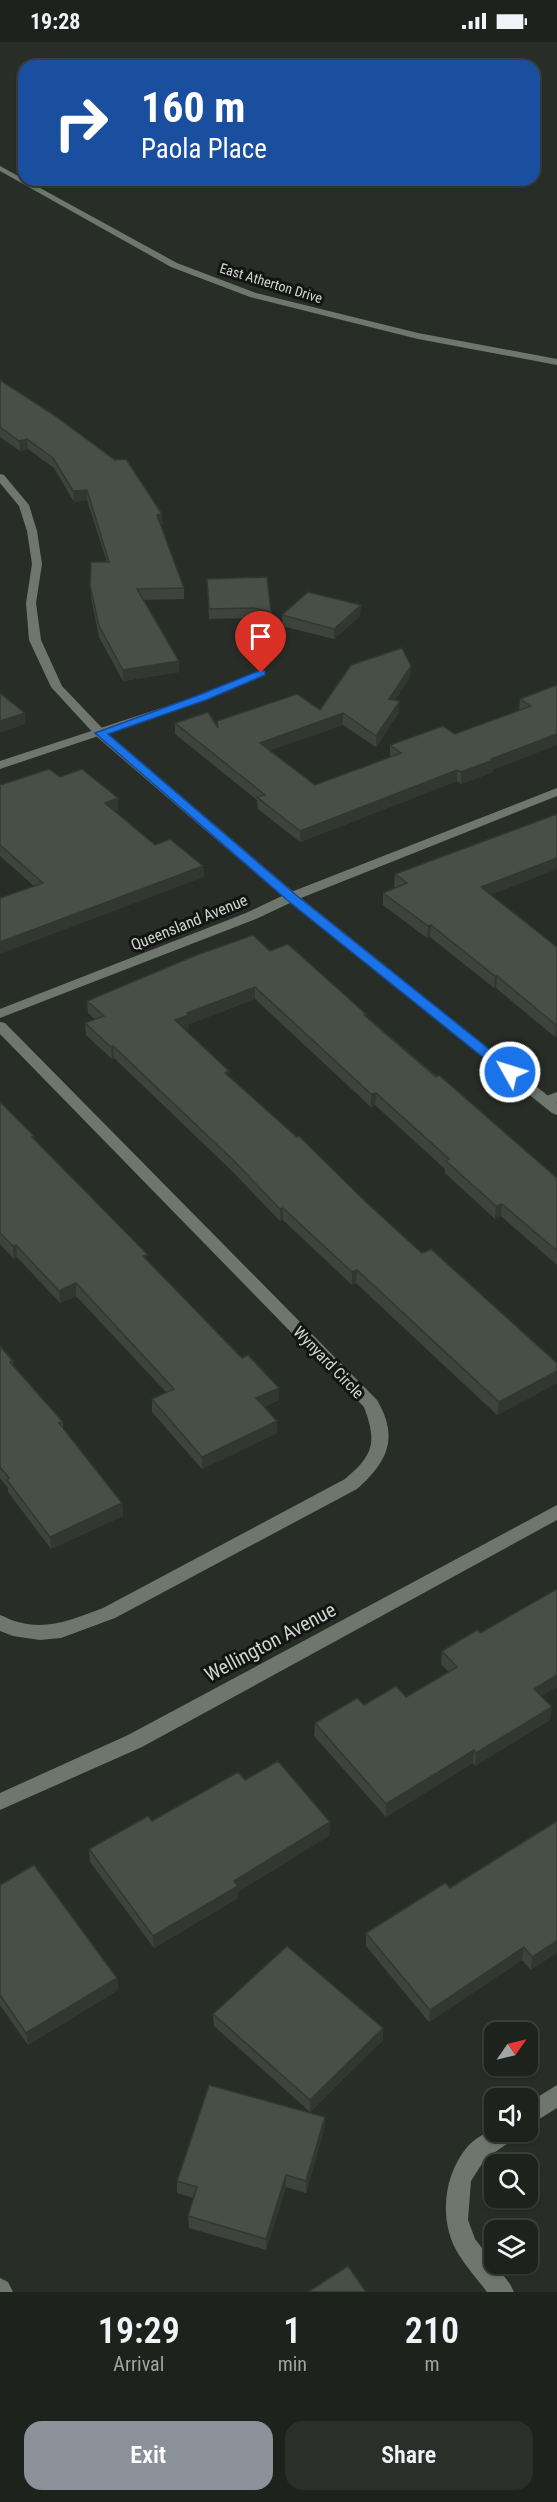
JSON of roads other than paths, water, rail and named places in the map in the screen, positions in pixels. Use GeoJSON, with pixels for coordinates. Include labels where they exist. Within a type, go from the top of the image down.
{"type":"FeatureCollection","features":[{"type":"Feature","properties":{"kind":"street","name":"East Atherton Drive"},"geometry":{"type":"LineString","coordinates":[[0,168],[18,178]]}},
{"type":"Feature","properties":{"kind":"street","name":"East Atherton Drive"},"geometry":{"type":"LineString","coordinates":[[32,186],[174,265],[253,295],[417,336],[557,362]]}},
{"type":"Feature","properties":{"kind":"street"},"geometry":{"type":"LineString","coordinates":[[0,477],[24,505],[32,531],[37,564],[31,603],[35,640],[57,687],[100,733],[291,897],[553,1102]]}},
{"type":"Feature","properties":{"kind":"street"},"geometry":{"type":"LineString","coordinates":[[0,765],[202,698],[261,673]]}},
{"type":"Feature","properties":{"kind":"street","name":"Queensland Avenue"},"geometry":{"type":"LineString","coordinates":[[0,1014],[251,916],[291,897],[557,792]]}},
{"type":"Feature","properties":{"kind":"street","name":"Wynyard Circle"},"geometry":{"type":"LineString","coordinates":[[0,1026],[371,1404],[381,1428],[379,1455],[369,1470],[351,1484],[109,1613],[61,1631],[40,1633],[13,1629],[0,1622]]}},
{"type":"Feature","properties":{"kind":"street","name":"Wellington Avenue"},"geometry":{"type":"LineString","coordinates":[[0,1802],[135,1740],[557,1512]]}},
{"type":"Feature","properties":{"kind":"street"},"geometry":{"type":"LineString","coordinates":[[538,2109],[557,2095]]}},
{"type":"Feature","properties":{"kind":"street"},"geometry":{"type":"LineString","coordinates":[[492,2142],[477,2152],[460,2178],[457,2220],[466,2246],[502,2292]]}}]}
